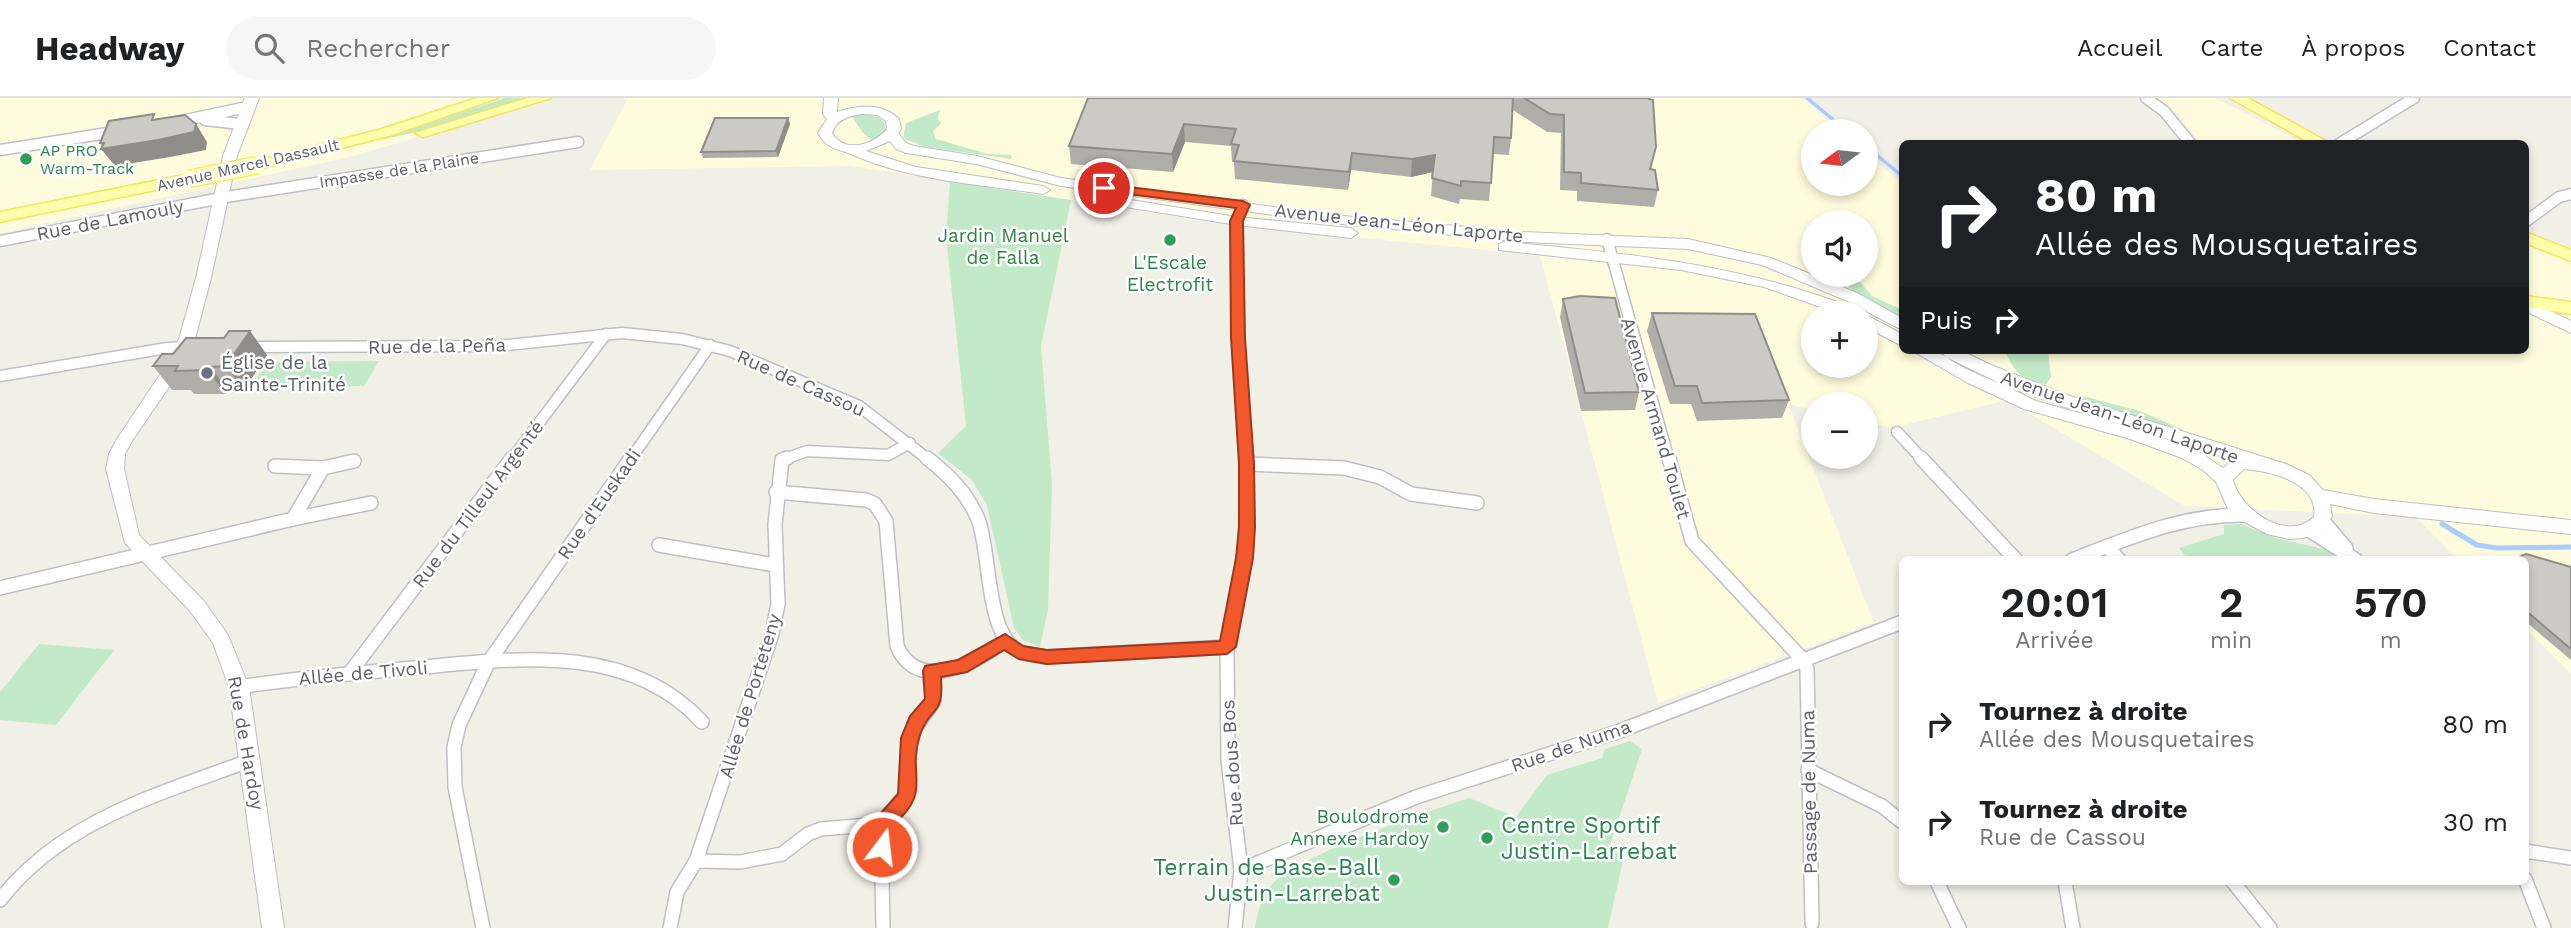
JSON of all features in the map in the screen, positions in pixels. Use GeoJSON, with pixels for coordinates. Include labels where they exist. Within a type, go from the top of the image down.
{"type":"FeatureCollection","features":[{"type":"Feature","properties":{"kind":"main road"},"geometry":{"type":"LineString","coordinates":[[387,132],[442,107],[453,98]]}},
{"type":"Feature","properties":{"kind":"main road","name":"Avenue Marcel Dassault"},"geometry":{"type":"LineString","coordinates":[[0,217],[308,154],[491,98]]}},
{"type":"Feature","properties":{"kind":"main road"},"geometry":{"type":"LineString","coordinates":[[308,154],[449,128],[544,98]]}},
{"type":"Feature","properties":{"kind":"main road"},"geometry":{"type":"LineString","coordinates":[[2224,98],[2303,140]]}},
{"type":"Feature","properties":{"kind":"main road"},"geometry":{"type":"LineString","coordinates":[[2237,98],[2316,140]]}},
{"type":"Feature","properties":{"kind":"main road"},"geometry":{"type":"LineString","coordinates":[[2529,239],[2571,256]]}},
{"type":"Feature","properties":{"kind":"main road"},"geometry":{"type":"LineString","coordinates":[[2529,303],[2571,308]]}},
{"type":"Feature","properties":{"kind":"street"},"geometry":{"type":"LineString","coordinates":[[831,98],[829,108],[835,118]]}},
{"type":"Feature","properties":{"kind":"street"},"geometry":{"type":"LineString","coordinates":[[2146,98],[2164,111],[2188,140]]}},
{"type":"Feature","properties":{"kind":"street"},"geometry":{"type":"LineString","coordinates":[[2346,140],[2414,98]]}},
{"type":"Feature","properties":{"kind":"street"},"geometry":{"type":"LineString","coordinates":[[167,123],[250,103]]}},
{"type":"Feature","properties":{"kind":"street","name":"Rue de Hardoy"},"geometry":{"type":"LineString","coordinates":[[250,103],[228,155],[208,259],[183,347],[117,454],[115,469],[131,538],[197,606],[221,640],[239,687],[273,928]]}},
{"type":"Feature","properties":{"kind":"street"},"geometry":{"type":"LineString","coordinates":[[861,104],[887,114],[894,124],[891,134],[872,146],[852,149],[843,148],[826,138],[827,128],[835,118],[861,104]]}},
{"type":"Feature","properties":{"kind":"street"},"geometry":{"type":"LineString","coordinates":[[191,119],[240,124]]}},
{"type":"Feature","properties":{"kind":"street"},"geometry":{"type":"LineString","coordinates":[[0,150],[131,129]]}},
{"type":"Feature","properties":{"kind":"street","name":"Avenue Jean-Léon Laporte"},"geometry":{"type":"LineString","coordinates":[[891,134],[901,146],[912,150],[977,160],[1034,177],[1172,198],[1412,227],[1524,237],[1688,244],[1766,261],[1852,297],[1899,323]]}},
{"type":"Feature","properties":{"kind":"street","name":"Impasse de la Plaine"},"geometry":{"type":"LineString","coordinates":[[220,198],[579,142]]}},
{"type":"Feature","properties":{"kind":"street","name":"Avenue Jean-Léon Laporte"},"geometry":{"type":"LineString","coordinates":[[852,149],[873,160],[900,167],[1237,221],[1697,266],[1747,277],[1824,301]]}},
{"type":"Feature","properties":{"kind":"street"},"geometry":{"type":"LineString","coordinates":[[2529,219],[2559,197],[2571,194]]}},
{"type":"Feature","properties":{"kind":"street","name":"Rue de Lamouly"},"geometry":{"type":"LineString","coordinates":[[0,242],[220,198]]}},
{"type":"Feature","properties":{"kind":"street"},"geometry":{"type":"LineString","coordinates":[[1237,221],[1243,205]]}},
{"type":"Feature","properties":{"kind":"street","name":"Rue dous Bos"},"geometry":{"type":"LineString","coordinates":[[1235,928],[1241,870],[1228,760],[1227,647],[1245,558],[1247,464],[1238,338],[1237,221]]}},
{"type":"Feature","properties":{"kind":"street","name":"Avenue Armand Toulet"},"geometry":{"type":"LineString","coordinates":[[1606,239],[1692,541],[1804,661]]}},
{"type":"Feature","properties":{"kind":"street"},"geometry":{"type":"LineString","coordinates":[[2529,304],[2571,328]]}},
{"type":"Feature","properties":{"kind":"street"},"geometry":{"type":"LineString","coordinates":[[1878,327],[1899,339]]}},
{"type":"Feature","properties":{"kind":"street","name":"Rue de Cassou"},"geometry":{"type":"LineString","coordinates":[[606,334],[657,335],[710,345],[810,383],[859,406],[910,443],[949,475],[974,511],[997,621],[1005,641]]}},
{"type":"Feature","properties":{"kind":"street","name":"Rue de la Peña"},"geometry":{"type":"LineString","coordinates":[[231,347],[499,346],[606,334]]}},
{"type":"Feature","properties":{"kind":"street","name":"Rue du Tilleul Argenté"},"geometry":{"type":"LineString","coordinates":[[349,674],[606,334]]}},
{"type":"Feature","properties":{"kind":"street","name":"Rue d'Euskadi"},"geometry":{"type":"LineString","coordinates":[[488,663],[710,345]]}},
{"type":"Feature","properties":{"kind":"street"},"geometry":{"type":"LineString","coordinates":[[0,376],[183,347],[203,347]]}},
{"type":"Feature","properties":{"kind":"street","name":"Avenue Jean-Léon Laporte"},"geometry":{"type":"LineString","coordinates":[[1926,354],[1983,386],[2026,403],[2201,458],[2224,479]]}},
{"type":"Feature","properties":{"kind":"street","name":"Avenue Jean-Léon Laporte"},"geometry":{"type":"LineString","coordinates":[[1955,354],[2029,390],[2278,468],[2299,478],[2318,514]]}},
{"type":"Feature","properties":{"kind":"street"},"geometry":{"type":"LineString","coordinates":[[1897,432],[2012,556]]}},
{"type":"Feature","properties":{"kind":"street","name":"Allée de Porteteny"},"geometry":{"type":"LineString","coordinates":[[670,928],[672,901],[679,884],[696,861],[772,634],[778,604],[775,565],[779,467],[788,456],[807,451],[879,456],[910,443]]}},
{"type":"Feature","properties":{"kind":"street"},"geometry":{"type":"LineString","coordinates":[[275,466],[311,465],[323,468],[354,461]]}},
{"type":"Feature","properties":{"kind":"street"},"geometry":{"type":"LineString","coordinates":[[2234,510],[2224,489],[2224,479],[2234,466],[2256,463]]}},
{"type":"Feature","properties":{"kind":"street"},"geometry":{"type":"LineString","coordinates":[[1247,464],[1344,468],[1380,477],[1411,494],[1477,503]]}},
{"type":"Feature","properties":{"kind":"street"},"geometry":{"type":"LineString","coordinates":[[293,519],[304,505],[323,468]]}},
{"type":"Feature","properties":{"kind":"street"},"geometry":{"type":"LineString","coordinates":[[776,492],[866,500],[883,512],[887,521],[900,657],[909,665],[931,671],[961,667],[1005,641],[1019,652],[1047,657],[1227,647]]}},
{"type":"Feature","properties":{"kind":"street"},"geometry":{"type":"LineString","coordinates":[[0,588],[143,552],[371,503]]}},
{"type":"Feature","properties":{"kind":"street"},"geometry":{"type":"LineString","coordinates":[[2083,556],[2158,530],[2234,510],[2283,531],[2318,514],[2374,506],[2571,527]]}},
{"type":"Feature","properties":{"kind":"street"},"geometry":{"type":"LineString","coordinates":[[2318,514],[2352,556]]}},
{"type":"Feature","properties":{"kind":"street"},"geometry":{"type":"LineString","coordinates":[[659,544],[775,565]]}},
{"type":"Feature","properties":{"kind":"street"},"geometry":{"type":"LineString","coordinates":[[2108,547],[2116,556]]}},
{"type":"Feature","properties":{"kind":"street","name":"Rue de Numa"},"geometry":{"type":"LineString","coordinates":[[1241,870],[1416,797],[1617,732],[1899,623]]}},
{"type":"Feature","properties":{"kind":"street","name":"Allée de Tivoli"},"geometry":{"type":"LineString","coordinates":[[239,687],[349,674],[562,659],[593,664],[627,675],[676,698],[694,711],[702,722]]}},
{"type":"Feature","properties":{"kind":"street","name":"Passage de Numa"},"geometry":{"type":"LineString","coordinates":[[1804,661],[1807,669],[1812,923]]}},
{"type":"Feature","properties":{"kind":"street"},"geometry":{"type":"LineString","coordinates":[[483,928],[455,789],[454,749],[462,715],[488,663]]}},
{"type":"Feature","properties":{"kind":"street"},"geometry":{"type":"LineString","coordinates":[[696,861],[740,862],[782,854],[808,834],[821,829],[881,824],[899,809],[908,796],[910,738],[917,722],[934,701],[931,671]]}},
{"type":"Feature","properties":{"kind":"street"},"geometry":{"type":"LineString","coordinates":[[0,900],[26,865],[78,829],[251,760]]}},
{"type":"Feature","properties":{"kind":"street"},"geometry":{"type":"LineString","coordinates":[[1808,770],[1882,806],[1899,820]]}},
{"type":"Feature","properties":{"kind":"street"},"geometry":{"type":"LineString","coordinates":[[881,824],[883,928]]}},
{"type":"Feature","properties":{"kind":"street"},"geometry":{"type":"LineString","coordinates":[[2529,852],[2571,858]]}},
{"type":"Feature","properties":{"kind":"street"},"geometry":{"type":"LineString","coordinates":[[1938,885],[1959,928]]}},
{"type":"Feature","properties":{"kind":"street"},"geometry":{"type":"LineString","coordinates":[[2066,885],[2073,928]]}},
{"type":"Feature","properties":{"kind":"street"},"geometry":{"type":"LineString","coordinates":[[2235,885],[2270,928]]}},
{"type":"Feature","properties":{"kind":"street"},"geometry":{"type":"LineString","coordinates":[[2527,885],[2544,928]]}},
{"type":"Feature","properties":{"kind":"shaded area"},"geometry":{"type":"Polygon","coordinates":[[[0,98],[550,98],[350,157],[0,233],[0,98]]]}},
{"type":"Feature","properties":{"kind":"shaded area"},"geometry":{"type":"Polygon","coordinates":[[[628,98],[1802,98],[1826,119],[1801,119],[1801,196],[1878,196],[1878,163],[1899,180],[1899,354],[2529,354],[2529,240],[2571,252],[2571,674],[2529,632],[2529,556],[2454,556],[2416,517],[2185,506],[2007,400],[1891,428],[1878,425],[1878,392],[1801,392],[1801,407],[1788,404],[1801,437],[1801,469],[1814,469],[1874,623],[1658,703],[1540,255],[1229,225],[851,166],[590,170],[628,98]]]}},
{"type":"Feature","properties":{"kind":"shaded area"},"geometry":{"type":"Polygon","coordinates":[[[2153,98],[2215,98],[2297,140],[2197,140],[2176,112],[2153,98]]]}},
{"type":"Feature","properties":{"kind":"green space"},"geometry":{"type":"Polygon","coordinates":[[[505,98],[533,98],[432,129],[379,140],[505,98]]]}},
{"type":"Feature","properties":{"kind":"green space"},"geometry":{"type":"Polygon","coordinates":[[[940,110],[938,118],[941,124],[933,131],[936,139],[988,154],[1011,155],[1012,159],[925,147],[903,138],[906,123],[940,110]]]}},
{"type":"Feature","properties":{"kind":"green space"},"geometry":{"type":"Polygon","coordinates":[[[864,114],[879,117],[885,123],[885,130],[873,141],[862,132],[852,116],[864,114]]]}},
{"type":"Feature","properties":{"kind":"green space","name":"Jardin Manuel de Falla"},"geometry":{"type":"Polygon","coordinates":[[[950,182],[1071,200],[1041,346],[1052,485],[1048,609],[1040,647],[1023,640],[1014,628],[987,505],[972,480],[938,453],[966,426],[946,236],[950,182]]]}},
{"type":"Feature","properties":{"kind":"green space"},"geometry":{"type":"Polygon","coordinates":[[[1849,287],[1864,287],[1872,296],[1899,309],[1899,317],[1878,306],[1878,301],[1870,301],[1849,287]]]}},
{"type":"Feature","properties":{"kind":"green space"},"geometry":{"type":"Polygon","coordinates":[[[2006,354],[2048,354],[2051,377],[2046,384],[2030,381],[2016,370],[2006,354]]]}},
{"type":"Feature","properties":{"kind":"green space"},"geometry":{"type":"Polygon","coordinates":[[[379,361],[364,386],[250,388],[267,362],[379,361]]]}},
{"type":"Feature","properties":{"kind":"green space"},"geometry":{"type":"Polygon","coordinates":[[[2075,394],[2140,411],[2186,431],[2082,401],[2075,394]]]}},
{"type":"Feature","properties":{"kind":"green space"},"geometry":{"type":"Polygon","coordinates":[[[2241,524],[2276,538],[2327,550],[2334,556],[2186,556],[2179,548],[2224,534],[2224,525],[2241,524]]]}},
{"type":"Feature","properties":{"kind":"green space"},"geometry":{"type":"Polygon","coordinates":[[[39,644],[114,650],[56,725],[0,720],[0,692],[39,644]]]}},
{"type":"Feature","properties":{"kind":"green space","name":"Centre Sportif Justin-Larrebat"},"geometry":{"type":"Polygon","coordinates":[[[1630,741],[1642,749],[1609,848],[1624,856],[1608,928],[1255,928],[1260,907],[1269,888],[1304,862],[1362,836],[1469,798],[1516,817],[1547,775],[1602,758],[1605,749],[1630,741]]]}},
{"type":"Feature","properties":{"kind":"building"},"geometry":{"type":"Polygon","coordinates":[[[1088,98],[1513,98],[1511,138],[1494,137],[1491,183],[1461,181],[1461,186],[1432,178],[1435,155],[1412,159],[1352,153],[1349,172],[1234,161],[1239,145],[1231,144],[1236,129],[1184,124],[1172,154],[1069,146],[1088,98]]]}},
{"type":"Feature","properties":{"kind":"building"},"geometry":{"type":"Polygon","coordinates":[[[1524,98],[1653,100],[1656,147],[1650,169],[1655,170],[1658,190],[1581,183],[1581,173],[1564,172],[1564,115],[1550,114],[1524,98]]]}},
{"type":"Feature","properties":{"kind":"building"},"geometry":{"type":"Polygon","coordinates":[[[154,114],[152,120],[185,115],[196,124],[194,132],[101,149],[104,143],[100,143],[109,121],[154,114]]]}},
{"type":"Feature","properties":{"kind":"building"},"geometry":{"type":"Polygon","coordinates":[[[715,118],[788,118],[776,151],[701,152],[715,118]]]}},
{"type":"Feature","properties":{"kind":"building"},"geometry":{"type":"Polygon","coordinates":[[[1580,296],[1615,298],[1639,392],[1585,393],[1563,299],[1580,296]]]}},
{"type":"Feature","properties":{"kind":"building"},"geometry":{"type":"Polygon","coordinates":[[[1652,313],[1755,314],[1789,400],[1702,403],[1697,386],[1675,386],[1652,313]]]}},
{"type":"Feature","properties":{"kind":"building"},"geometry":{"type":"Polygon","coordinates":[[[229,331],[250,331],[226,366],[210,367],[207,370],[175,371],[178,366],[153,366],[162,354],[173,354],[186,338],[224,338],[229,331]]]}},
{"type":"Feature","properties":{"kind":"building"},"geometry":{"type":"Polygon","coordinates":[[[2526,554],[2571,567],[2571,649],[2529,613],[2529,556],[2521,556],[2526,554]]]}},
{"type":"Feature","properties":{"kind":"waterway"},"geometry":{"type":"LineString","coordinates":[[1807,98],[1832,119]]}},
{"type":"Feature","properties":{"kind":"waterway"},"geometry":{"type":"LineString","coordinates":[[1878,156],[1899,174]]}},
{"type":"Feature","properties":{"kind":"waterway"},"geometry":{"type":"LineString","coordinates":[[2442,524],[2477,545],[2497,548],[2571,547]]}},
{"type":"Feature","properties":{"kind":"place","name":"AP PRO Warm-Track"},"geometry":{"type":"Point","coordinates":[26,159]}},
{"type":"Feature","properties":{"kind":"place","name":"L'Escale Electrofit"},"geometry":{"type":"Point","coordinates":[1170,240]}},
{"type":"Feature","properties":{"kind":"place","name":"Église de la Sainte-Trinité"},"geometry":{"type":"Point","coordinates":[207,373]}},
{"type":"Feature","properties":{"kind":"place","name":"Boulodrome Annexe Hardoy"},"geometry":{"type":"Point","coordinates":[1443,827]}},
{"type":"Feature","properties":{"kind":"place","name":"Centre Sportif Justin-Larrebat"},"geometry":{"type":"Point","coordinates":[1487,838]}},
{"type":"Feature","properties":{"kind":"place","name":"Terrain de Base-Ball Justin-Larrebat"},"geometry":{"type":"Point","coordinates":[1394,880]}},
{"type":"Feature","properties":{"kind":"route"},"geometry":{"type":"LineString","coordinates":[[882,847],[881,824],[899,809],[908,796],[910,738],[917,722],[934,701],[931,671],[961,667],[1005,641],[1019,652],[1047,657],[1227,647],[1245,558],[1247,527],[1247,464],[1238,338],[1237,221],[1243,205],[1104,188]]}}]}
